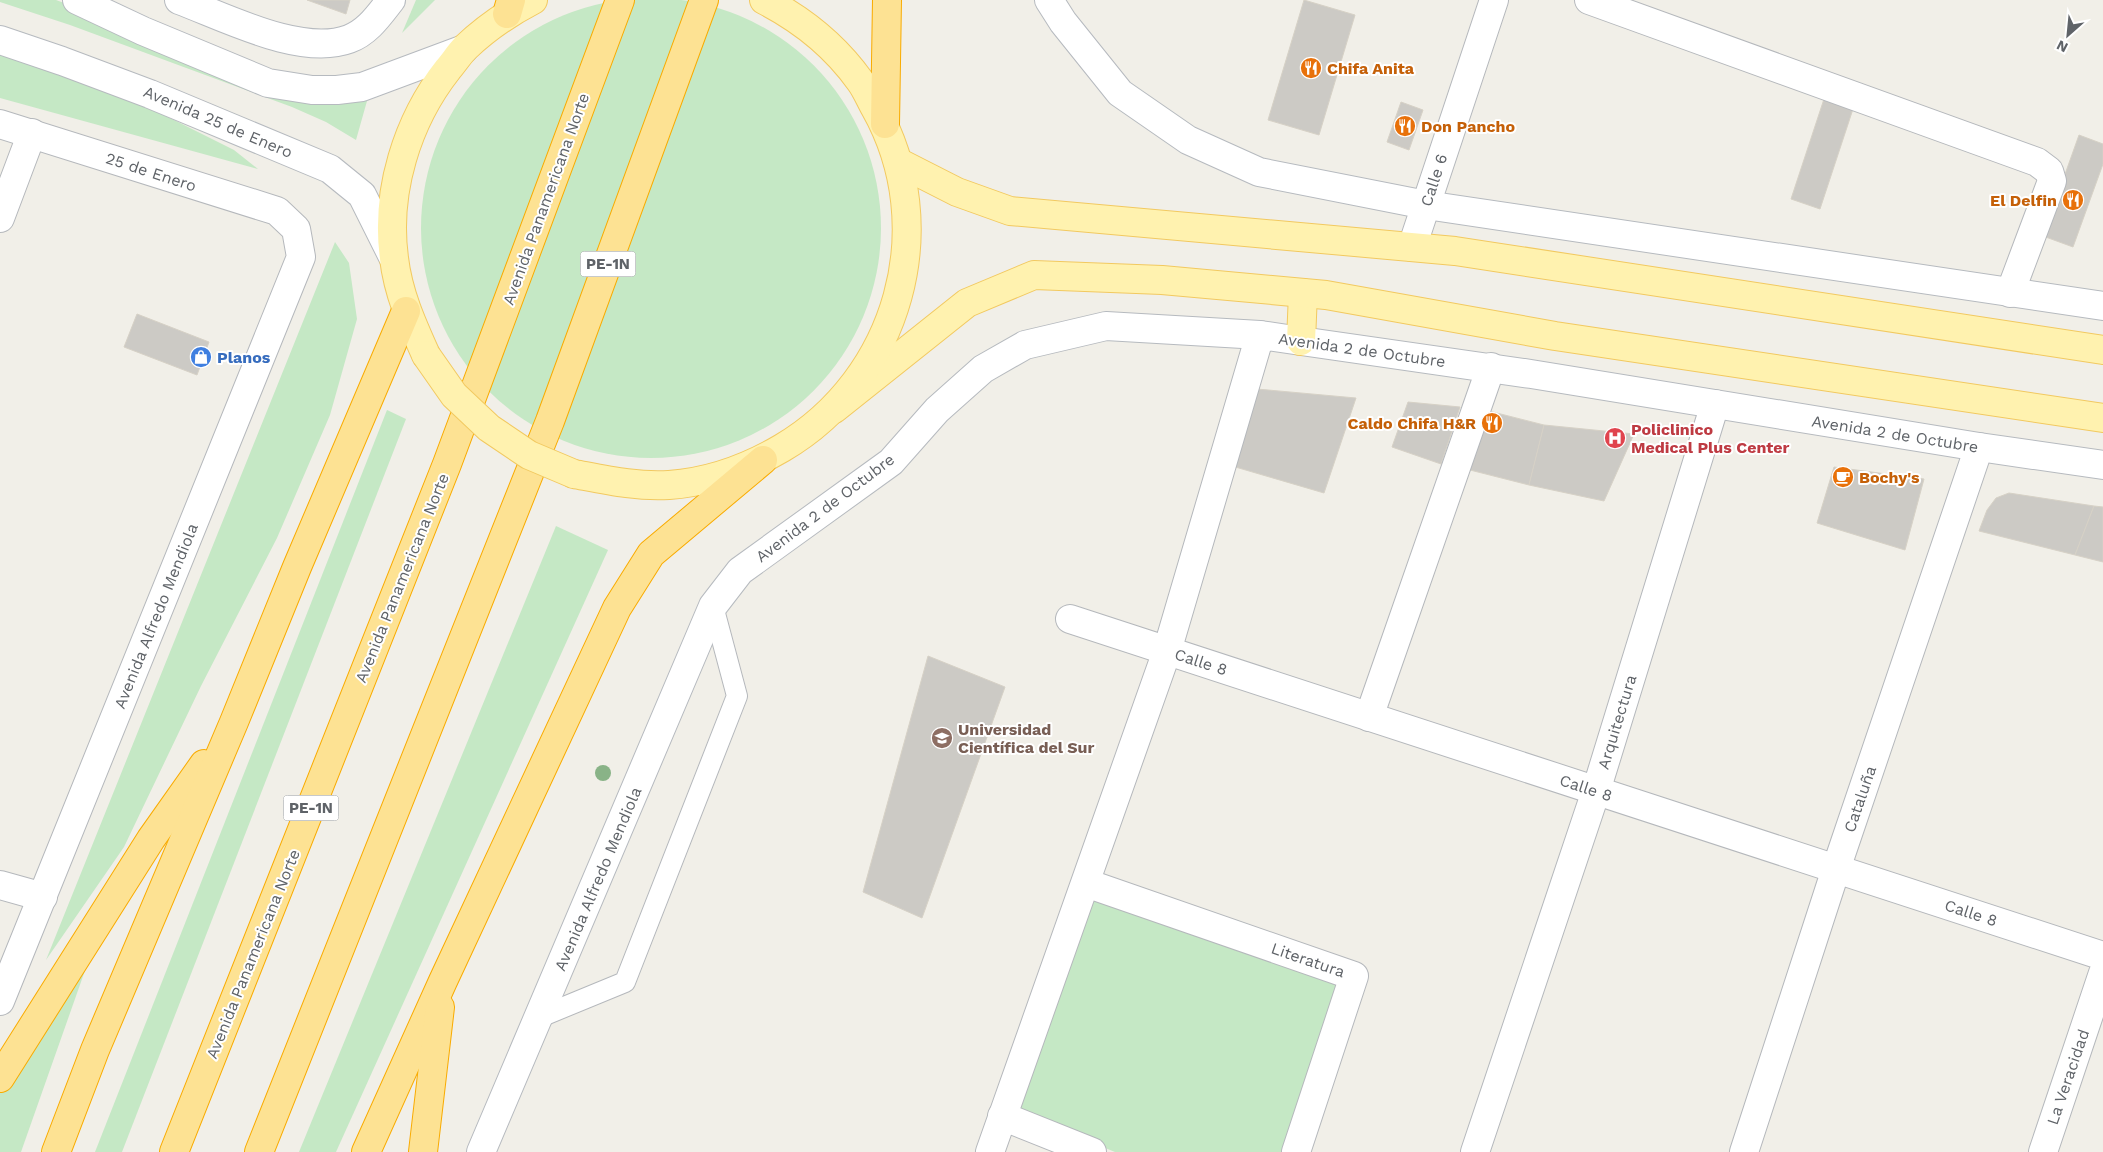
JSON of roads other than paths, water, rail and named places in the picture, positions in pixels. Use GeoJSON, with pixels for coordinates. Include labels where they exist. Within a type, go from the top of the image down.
{"type":"FeatureCollection","features":[{"type":"Feature","properties":{"kind":"highway","name":"Avenida Panamericana Norte"},"geometry":{"type":"LineString","coordinates":[[174,1152],[448,464],[620,0]]}},
{"type":"Feature","properties":{"kind":"highway","name":"PE-1N"},"geometry":{"type":"LineString","coordinates":[[259,1152],[550,421],[704,0]]}},
{"type":"Feature","properties":{"kind":"highway"},"geometry":{"type":"LineString","coordinates":[[884,124],[887,0]]}},
{"type":"Feature","properties":{"kind":"highway"},"geometry":{"type":"LineString","coordinates":[[56,1152],[95,1050],[406,312]]}},
{"type":"Feature","properties":{"kind":"highway"},"geometry":{"type":"LineString","coordinates":[[366,1152],[617,608],[651,554],[763,460]]}},
{"type":"Feature","properties":{"kind":"highway"},"geometry":{"type":"LineString","coordinates":[[0,1078],[151,839],[234,722]]}},
{"type":"Feature","properties":{"kind":"highway"},"geometry":{"type":"LineString","coordinates":[[423,1152],[444,980]]}},
{"type":"Feature","properties":{"kind":"main road"},"geometry":{"type":"LineString","coordinates":[[533,0],[509,7],[464,49],[436,85],[414,124],[399,167],[392,212],[393,257],[406,312],[426,355],[454,395],[489,428],[529,455],[574,474],[621,484],[670,485],[718,477],[763,460],[800,438],[967,302],[1034,275],[1162,280],[1326,295],[1555,336],[2103,418]]}},
{"type":"Feature","properties":{"kind":"main road"},"geometry":{"type":"LineString","coordinates":[[764,0],[789,13],[828,44],[860,81],[884,124],[898,162],[906,202],[907,247],[900,292],[885,335],[863,374],[834,409]]}},
{"type":"Feature","properties":{"kind":"main road"},"geometry":{"type":"LineString","coordinates":[[898,162],[957,192],[1010,211],[1455,251],[2103,350]]}},
{"type":"Feature","properties":{"kind":"main road"},"geometry":{"type":"LineString","coordinates":[[1301,341],[1303,293]]}},
{"type":"Feature","properties":{"kind":"street"},"geometry":{"type":"LineString","coordinates":[[179,0],[272,36],[307,43],[350,39],[371,26],[391,0]]}},
{"type":"Feature","properties":{"kind":"street"},"geometry":{"type":"LineString","coordinates":[[1049,0],[1063,22],[1120,92],[1188,140],[1259,172],[1426,205],[2103,306]]}},
{"type":"Feature","properties":{"kind":"street","name":"Calle 6"},"geometry":{"type":"LineString","coordinates":[[1412,247],[1494,0]]}},
{"type":"Feature","properties":{"kind":"street"},"geometry":{"type":"LineString","coordinates":[[1589,0],[2037,162],[2048,171],[2052,181],[2010,293]]}},
{"type":"Feature","properties":{"kind":"street"},"geometry":{"type":"LineString","coordinates":[[89,1],[143,31],[268,83],[312,90],[362,87],[464,49]]}},
{"type":"Feature","properties":{"kind":"street","name":"Avenida 25 de Enero"},"geometry":{"type":"LineString","coordinates":[[0,40],[150,94],[330,169],[362,194],[393,257]]}},
{"type":"Feature","properties":{"kind":"street","name":"25 de Enero"},"geometry":{"type":"LineString","coordinates":[[0,124],[277,211],[296,229]]}},
{"type":"Feature","properties":{"kind":"street"},"geometry":{"type":"LineString","coordinates":[[0,218],[32,133]]}},
{"type":"Feature","properties":{"kind":"street","name":"Avenida Alfredo Mendiola"},"geometry":{"type":"LineString","coordinates":[[0,1001],[301,257],[296,229]]}},
{"type":"Feature","properties":{"kind":"street","name":"Avenida 2 de Octubre"},"geometry":{"type":"LineString","coordinates":[[713,606],[740,571],[891,462],[938,410],[982,369],[1025,345],[1106,326],[1260,335],[1490,368],[1979,447],[2103,465]]}},
{"type":"Feature","properties":{"kind":"street"},"geometry":{"type":"LineString","coordinates":[[990,1152],[1167,651],[1260,335]]}},
{"type":"Feature","properties":{"kind":"street"},"geometry":{"type":"LineString","coordinates":[[1369,717],[1490,368]]}},
{"type":"Feature","properties":{"kind":"street","name":"Arquitectura"},"geometry":{"type":"LineString","coordinates":[[1475,1152],[1596,791],[1715,404]]}},
{"type":"Feature","properties":{"kind":"street","name":"Cataluña"},"geometry":{"type":"LineString","coordinates":[[1744,1152],[1836,869],[1979,447]]}},
{"type":"Feature","properties":{"kind":"street","name":"Avenida Alfredo Mendiola"},"geometry":{"type":"LineString","coordinates":[[482,1152],[713,606]]}},
{"type":"Feature","properties":{"kind":"street","name":"Calle 8"},"geometry":{"type":"LineString","coordinates":[[1070,619],[2103,956]]}},
{"type":"Feature","properties":{"kind":"street","name":"Literatura"},"geometry":{"type":"LineString","coordinates":[[1086,883],[1354,976],[1296,1152]]}},
{"type":"Feature","properties":{"kind":"street"},"geometry":{"type":"LineString","coordinates":[[0,885],[43,897]]}},
{"type":"Feature","properties":{"kind":"street","name":"La Veracidad"},"geometry":{"type":"LineString","coordinates":[[2042,1152],[2103,973]]}},
{"type":"Feature","properties":{"kind":"street"},"geometry":{"type":"LineString","coordinates":[[1002,1116],[1092,1152]]}},
{"type":"Feature","properties":{"kind":"lane"},"geometry":{"type":"LineString","coordinates":[[540,1017],[625,982],[737,696],[713,606]]}},
{"type":"Feature","properties":{"kind":"place","name":"Chifa Anita"},"geometry":{"type":"Point","coordinates":[1311,68]}},
{"type":"Feature","properties":{"kind":"place","name":"Don Pancho"},"geometry":{"type":"Point","coordinates":[1405,126]}},
{"type":"Feature","properties":{"kind":"place","name":"El Delfin"},"geometry":{"type":"Point","coordinates":[2073,200]}},
{"type":"Feature","properties":{"kind":"place","name":"Planos"},"geometry":{"type":"Point","coordinates":[201,357]}},
{"type":"Feature","properties":{"kind":"place","name":"Caldo Chifa H&R"},"geometry":{"type":"Point","coordinates":[1492,423]}},
{"type":"Feature","properties":{"kind":"place","name":"Policlinico Medical Plus Center"},"geometry":{"type":"Point","coordinates":[1615,438]}},
{"type":"Feature","properties":{"kind":"place","name":"Bochy's"},"geometry":{"type":"Point","coordinates":[1843,477]}},
{"type":"Feature","properties":{"kind":"place","name":"Universidad Científica del Sur"},"geometry":{"type":"Point","coordinates":[942,738]}}]}
